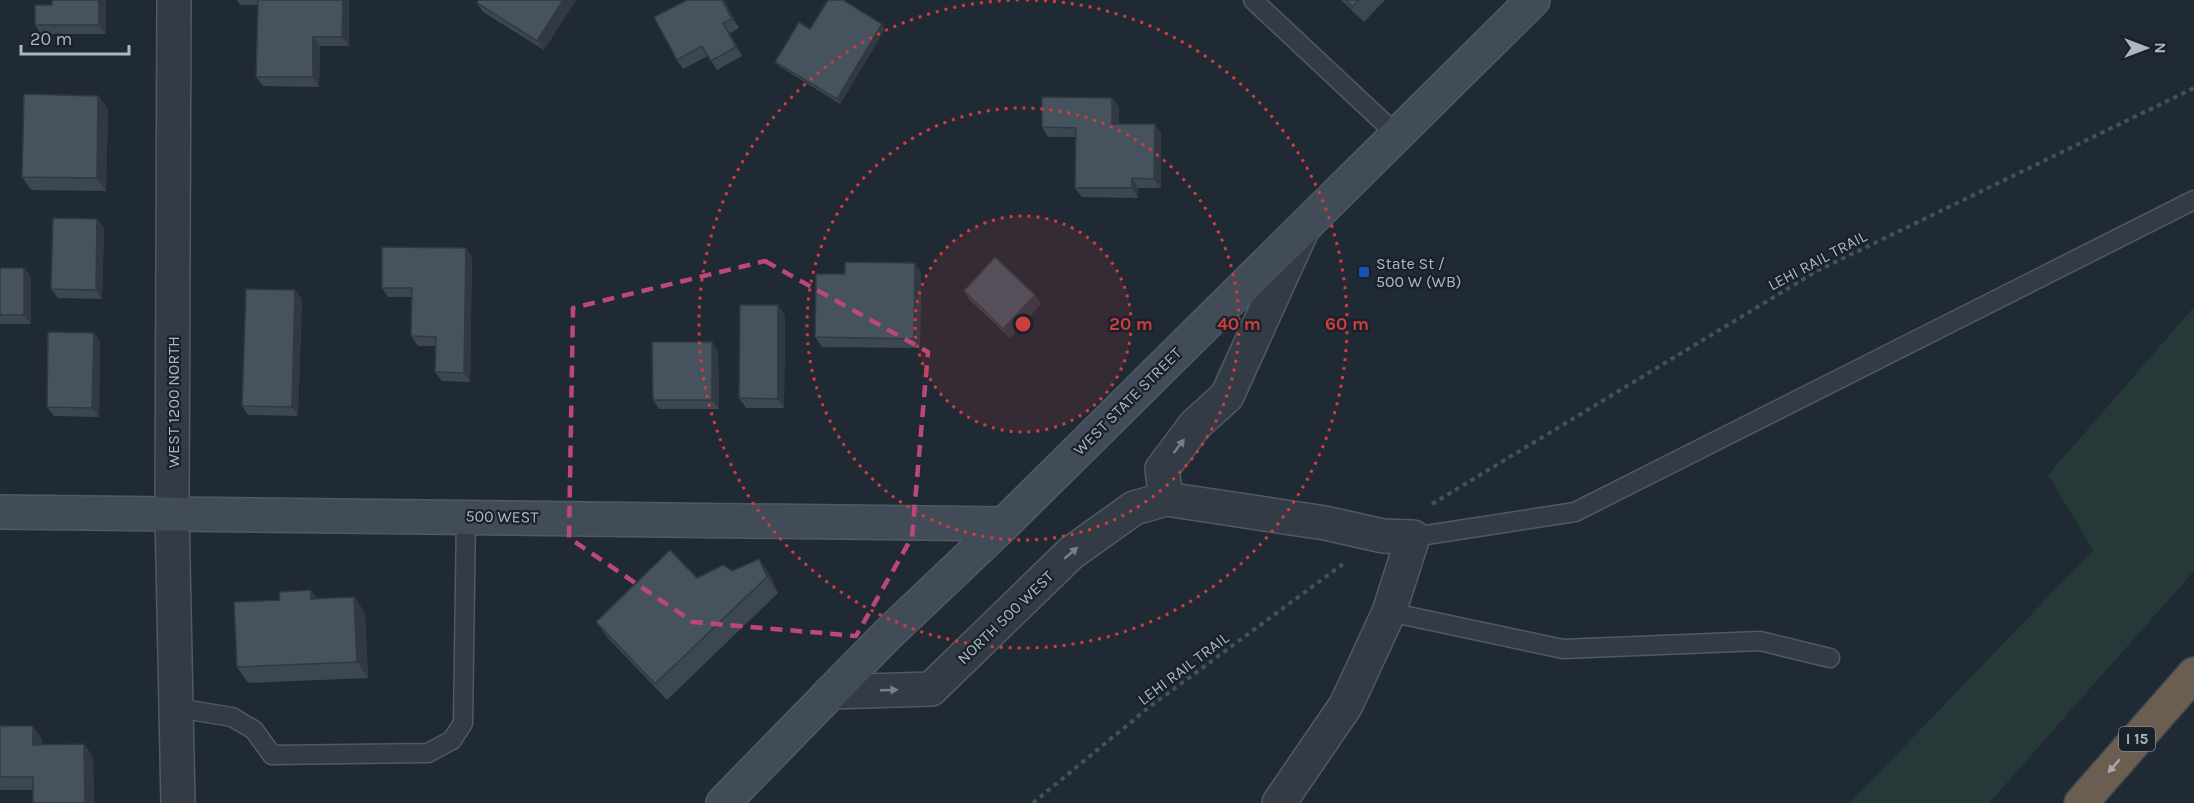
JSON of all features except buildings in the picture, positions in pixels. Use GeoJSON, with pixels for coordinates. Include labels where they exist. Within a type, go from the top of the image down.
{"type":"FeatureCollection","features":[{"type":"Feature","properties":{"kind":"highway","name":"I 15"},"geometry":{"type":"LineString","coordinates":[[2081,803],[2194,675]]}},
{"type":"Feature","properties":{"kind":"main road","name":"WEST STATE STREET"},"geometry":{"type":"LineString","coordinates":[[723,803],[887,635],[1004,524],[1533,0]]}},
{"type":"Feature","properties":{"kind":"main road","name":"500 WEST"},"geometry":{"type":"LineString","coordinates":[[0,512],[1004,524]]}},
{"type":"Feature","properties":{"kind":"street","name":"WEST 1200 NORTH"},"geometry":{"type":"LineString","coordinates":[[174,0],[172,513],[178,803]]}},
{"type":"Feature","properties":{"kind":"street"},"geometry":{"type":"LineString","coordinates":[[1166,499],[1162,469],[1195,426],[1227,396],[1305,224]]}},
{"type":"Feature","properties":{"kind":"street","name":"NORTH 500 WEST"},"geometry":{"type":"LineString","coordinates":[[831,692],[931,689],[1071,552],[1134,508],[1166,499],[1324,523],[1383,536],[1413,537]]}},
{"type":"Feature","properties":{"kind":"street"},"geometry":{"type":"LineString","coordinates":[[1279,803],[1346,705],[1389,612],[1413,537]]}},
{"type":"Feature","properties":{"kind":"lane"},"geometry":{"type":"LineString","coordinates":[[1253,0],[1396,134]]}},
{"type":"Feature","properties":{"kind":"lane"},"geometry":{"type":"LineString","coordinates":[[1413,537],[1575,512],[2194,200]]}},
{"type":"Feature","properties":{"kind":"lane"},"geometry":{"type":"LineString","coordinates":[[177,708],[232,717],[255,729],[272,755],[428,753],[452,740],[463,723],[466,516]]}},
{"type":"Feature","properties":{"kind":"lane"},"geometry":{"type":"LineString","coordinates":[[1389,612],[1563,649],[1760,641],[1830,658]]}},
{"type":"Feature","properties":{"kind":"path","name":"LEHI RAIL TRAIL"},"geometry":{"type":"LineString","coordinates":[[1466,482],[1817,270],[2194,88]]}},
{"type":"Feature","properties":{"kind":"path","name":"LEHI RAIL TRAIL"},"geometry":{"type":"LineString","coordinates":[[1033,803],[1148,708],[1352,557]]}},
{"type":"Feature","properties":{"kind":"highlighted area"},"geometry":{"type":"Polygon","coordinates":[[[765,261],[928,352],[912,537],[856,636],[693,622],[569,538],[573,308],[765,261]]]}},
{"type":"Feature","properties":{"kind":"green space"},"geometry":{"type":"Polygon","coordinates":[[[2194,307],[2194,571],[1989,803],[1850,803],[2093,550],[2048,475],[2194,307]]]}},
{"type":"Feature","properties":{"kind":"place","name":"State St / 500 W (WB)"},"geometry":{"type":"Point","coordinates":[1364,272]}}]}
